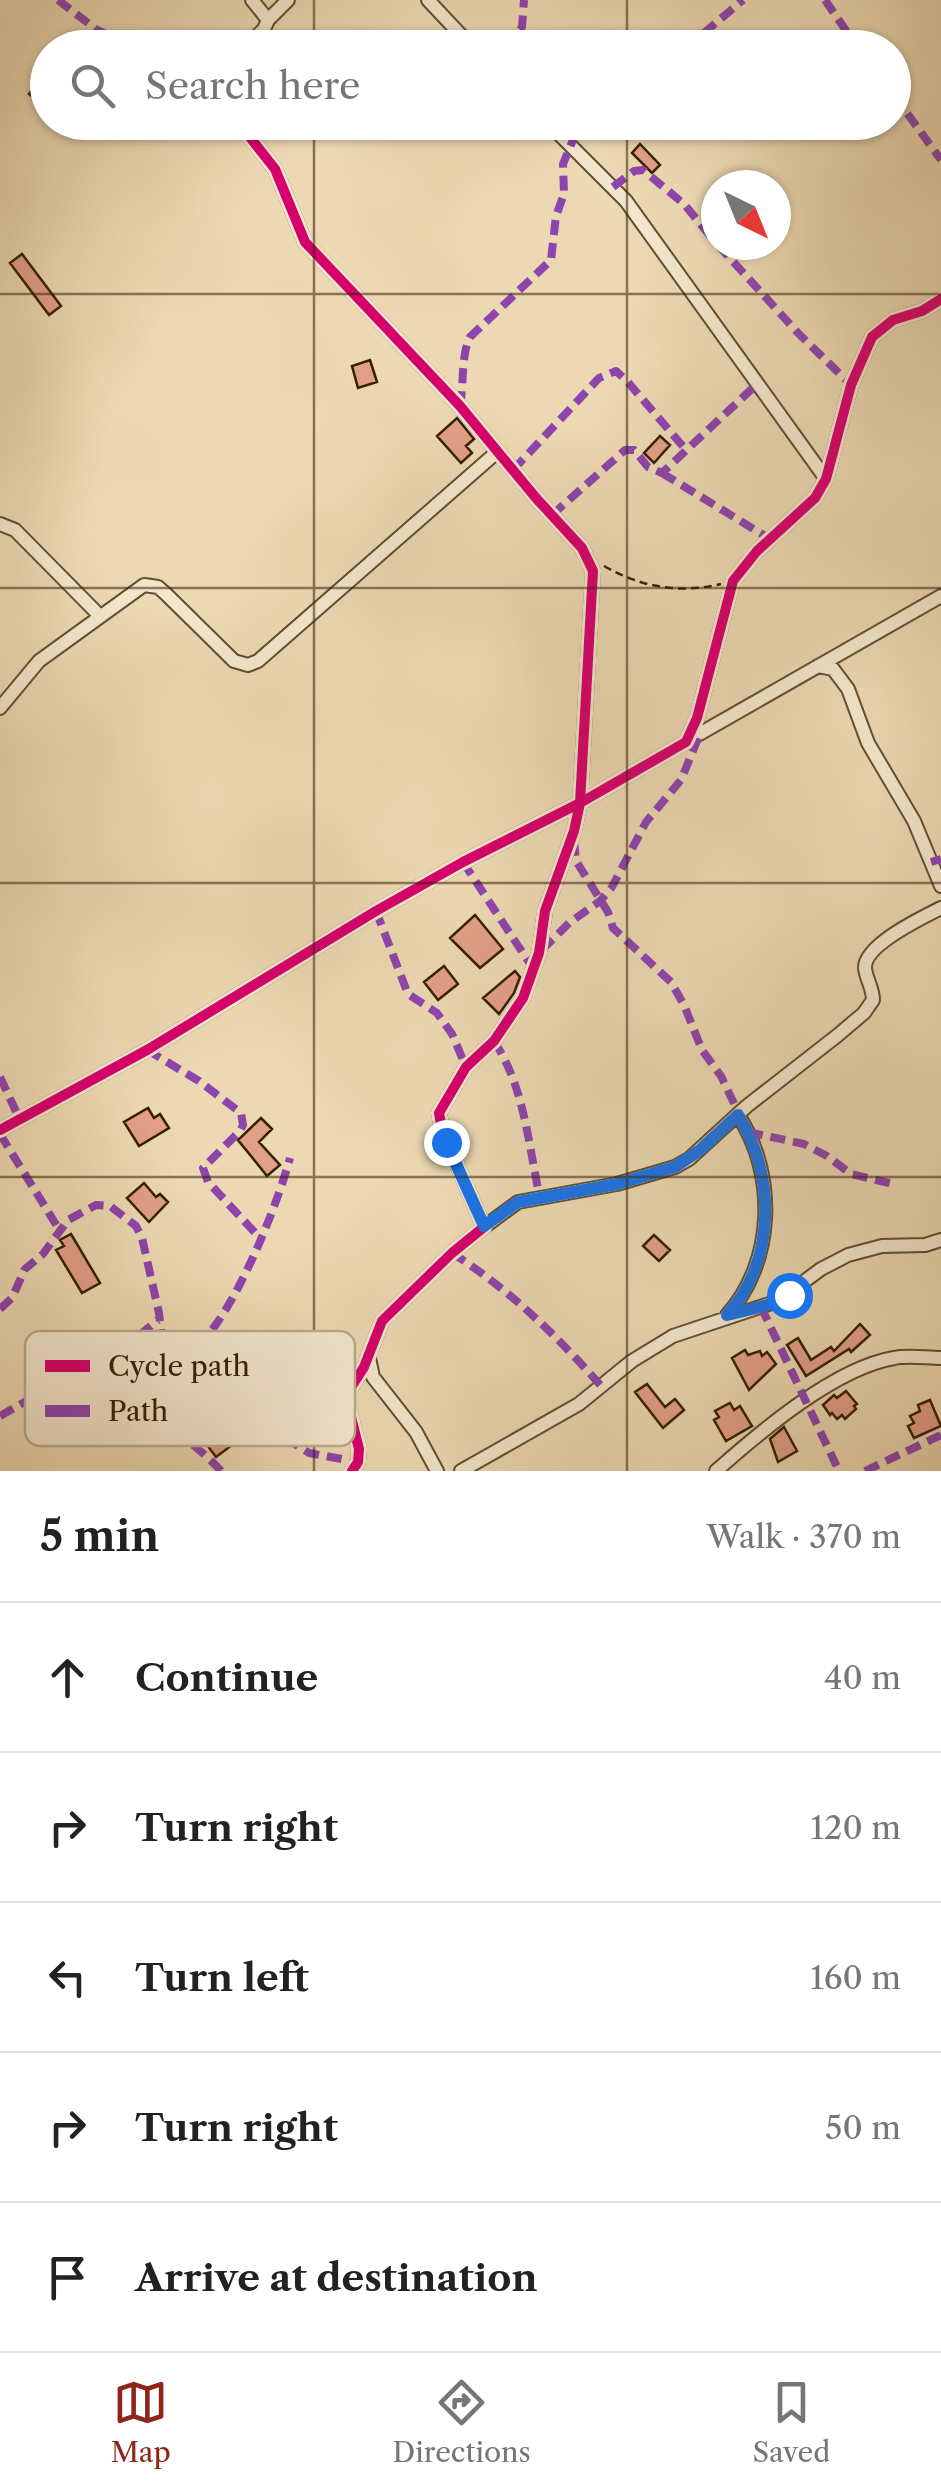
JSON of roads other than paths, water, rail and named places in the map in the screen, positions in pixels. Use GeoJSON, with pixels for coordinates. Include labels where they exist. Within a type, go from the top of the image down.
{"type":"FeatureCollection","features":[{"type":"Feature","properties":{"kind":"street"},"geometry":{"type":"LineString","coordinates":[[252,0],[268,20]]}},
{"type":"Feature","properties":{"kind":"street"},"geometry":{"type":"LineString","coordinates":[[263,30],[288,0]]}},
{"type":"Feature","properties":{"kind":"street"},"geometry":{"type":"LineString","coordinates":[[428,0],[457,30]]}},
{"type":"Feature","properties":{"kind":"street"},"geometry":{"type":"LineString","coordinates":[[252,140],[275,170],[305,242],[436,378],[590,558],[594,579],[580,804],[574,830],[545,911],[539,953],[523,998],[494,1042],[466,1067],[439,1113],[442,1130],[484,1226]]}},
{"type":"Feature","properties":{"kind":"street"},"geometry":{"type":"LineString","coordinates":[[566,140],[626,200],[826,479]]}},
{"type":"Feature","properties":{"kind":"street"},"geometry":{"type":"LineString","coordinates":[[686,742],[697,718],[733,581],[757,551],[816,498],[826,479],[851,385],[872,337],[892,320],[922,311],[941,299]]}},
{"type":"Feature","properties":{"kind":"street"},"geometry":{"type":"LineString","coordinates":[[0,708],[39,661],[144,585],[150,584],[166,594],[234,661],[248,665],[267,653],[497,452]]}},
{"type":"Feature","properties":{"kind":"street"},"geometry":{"type":"LineString","coordinates":[[0,524],[15,530],[99,616]]}},
{"type":"Feature","properties":{"kind":"street"},"geometry":{"type":"LineString","coordinates":[[0,1130],[147,1050],[428,882],[580,804],[941,596]]}},
{"type":"Feature","properties":{"kind":"street"},"geometry":{"type":"LineString","coordinates":[[818,666],[837,673],[848,689],[868,743],[914,821],[941,886]]}},
{"type":"Feature","properties":{"kind":"street"},"geometry":{"type":"LineString","coordinates":[[355,1379],[388,1314],[484,1226],[518,1202],[617,1184],[675,1167],[700,1150],[870,1006],[873,993],[866,968],[870,953],[941,908]]}},
{"type":"Feature","properties":{"kind":"street"},"geometry":{"type":"LineString","coordinates":[[727,1315],[750,1284],[761,1257],[766,1226],[758,1158],[738,1115]]}},
{"type":"Feature","properties":{"kind":"street"},"geometry":{"type":"LineString","coordinates":[[460,1471],[579,1404],[655,1344],[727,1315],[778,1301],[822,1268],[848,1255],[882,1246],[925,1245],[941,1240]]}},
{"type":"Feature","properties":{"kind":"street"},"geometry":{"type":"LineString","coordinates":[[369,1356],[374,1377],[416,1432],[438,1471]]}},
{"type":"Feature","properties":{"kind":"street"},"geometry":{"type":"LineString","coordinates":[[716,1471],[765,1430],[841,1379],[892,1358],[941,1358]]}},
{"type":"Feature","properties":{"kind":"street"},"geometry":{"type":"LineString","coordinates":[[352,1471],[358,1462],[355,1431]]}}]}
